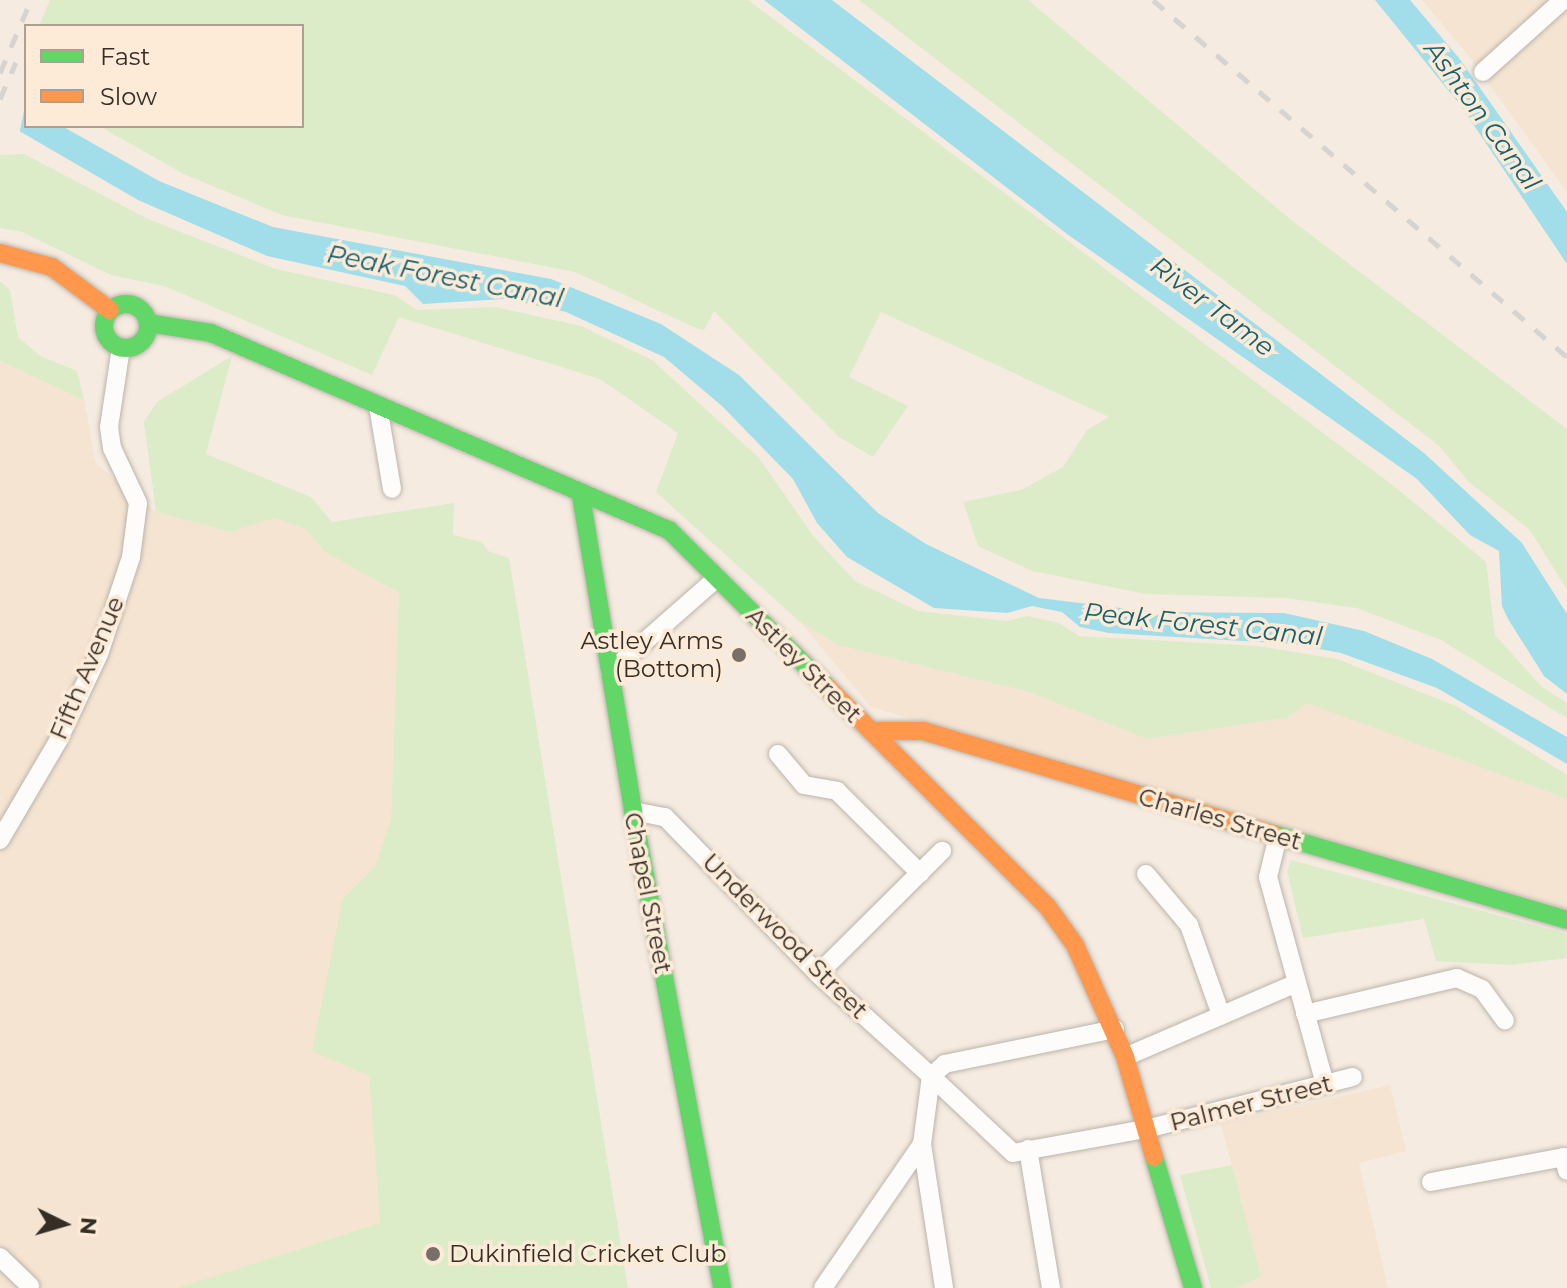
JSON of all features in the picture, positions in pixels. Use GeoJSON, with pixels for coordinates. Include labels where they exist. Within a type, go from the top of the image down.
{"type":"FeatureCollection","features":[{"type":"Feature","properties":{"kind":"main road"},"geometry":{"type":"LineString","coordinates":[[0,253],[52,267],[103,300],[110,310]]}},
{"type":"Feature","properties":{"kind":"main road"},"geometry":{"type":"LineString","coordinates":[[122,304],[136,306],[148,323],[141,342],[121,348],[105,336],[104,322],[110,310],[122,304]]}},
{"type":"Feature","properties":{"kind":"main road","name":"Astley Street"},"geometry":{"type":"LineString","coordinates":[[148,323],[211,333],[581,496],[669,530],[1047,906],[1075,945],[1115,1029],[1150,1128],[1193,1288]]}},
{"type":"Feature","properties":{"kind":"main road","name":"Chapel Street"},"geometry":{"type":"LineString","coordinates":[[581,496],[633,811],[722,1288]]}},
{"type":"Feature","properties":{"kind":"main road","name":"Charles Street"},"geometry":{"type":"LineString","coordinates":[[871,731],[923,731],[1567,920]]}},
{"type":"Feature","properties":{"kind":"street"},"geometry":{"type":"LineString","coordinates":[[1483,72],[1563,0]]}},
{"type":"Feature","properties":{"kind":"street","name":"Fifth Avenue"},"geometry":{"type":"LineString","coordinates":[[0,840],[58,741],[99,654],[131,557],[138,503],[112,448],[109,427],[121,348]]}},
{"type":"Feature","properties":{"kind":"street"},"geometry":{"type":"LineString","coordinates":[[378,406],[392,489]]}},
{"type":"Feature","properties":{"kind":"street"},"geometry":{"type":"LineString","coordinates":[[610,672],[717,578]]}},
{"type":"Feature","properties":{"kind":"street"},"geometry":{"type":"LineString","coordinates":[[778,754],[804,785],[837,791],[920,873]]}},
{"type":"Feature","properties":{"kind":"street","name":"Underwood Street"},"geometry":{"type":"LineString","coordinates":[[633,811],[665,817],[818,974],[1013,1153],[1028,1149]]}},
{"type":"Feature","properties":{"kind":"street"},"geometry":{"type":"LineString","coordinates":[[1278,836],[1268,877],[1325,1084]]}},
{"type":"Feature","properties":{"kind":"street"},"geometry":{"type":"LineString","coordinates":[[818,974],[942,851]]}},
{"type":"Feature","properties":{"kind":"street"},"geometry":{"type":"LineString","coordinates":[[1146,874],[1189,925],[1221,1015]]}},
{"type":"Feature","properties":{"kind":"street"},"geometry":{"type":"LineString","coordinates":[[1305,1014],[1457,978],[1482,989],[1505,1021]]}},
{"type":"Feature","properties":{"kind":"street"},"geometry":{"type":"LineString","coordinates":[[1125,1057],[1297,983]]}},
{"type":"Feature","properties":{"kind":"street"},"geometry":{"type":"LineString","coordinates":[[944,1288],[922,1144],[931,1076],[945,1064],[1115,1029]]}},
{"type":"Feature","properties":{"kind":"street","name":"Palmer Street"},"geometry":{"type":"LineString","coordinates":[[1028,1149],[1150,1128],[1353,1077]]}},
{"type":"Feature","properties":{"kind":"street"},"geometry":{"type":"LineString","coordinates":[[823,1288],[922,1144]]}},
{"type":"Feature","properties":{"kind":"street"},"geometry":{"type":"LineString","coordinates":[[1028,1149],[1051,1288]]}},
{"type":"Feature","properties":{"kind":"street"},"geometry":{"type":"LineString","coordinates":[[1431,1182],[1564,1157],[1567,1171]]}},
{"type":"Feature","properties":{"kind":"street"},"geometry":{"type":"LineString","coordinates":[[0,1257],[30,1286]]}},
{"type":"Feature","properties":{"kind":"shaded area"},"geometry":{"type":"Polygon","coordinates":[[[1422,0],[1567,0],[1567,192],[1465,51],[1422,0]]]}},
{"type":"Feature","properties":{"kind":"shaded area"},"geometry":{"type":"Polygon","coordinates":[[[0,361],[84,400],[96,464],[156,512],[231,532],[273,517],[306,529],[325,552],[399,593],[391,818],[375,867],[343,898],[369,1075],[380,1223],[177,1288],[0,1288],[0,361]]]}},
{"type":"Feature","properties":{"kind":"shaded area"},"geometry":{"type":"Polygon","coordinates":[[[800,622],[838,645],[1029,692],[1147,739],[1286,718],[1307,702],[1567,799],[1567,909],[871,707],[800,622]]]}},
{"type":"Feature","properties":{"kind":"shaded area"},"geometry":{"type":"Polygon","coordinates":[[[1390,1085],[1406,1151],[1359,1163],[1388,1288],[1236,1288],[1261,1277],[1221,1124],[1390,1085]]]}},
{"type":"Feature","properties":{"kind":"green space"},"geometry":{"type":"Polygon","coordinates":[[[50,0],[748,0],[1395,487],[1486,562],[1495,635],[1542,687],[1567,703],[1567,718],[1441,640],[1357,608],[1285,598],[1146,594],[1032,571],[978,546],[963,502],[1021,490],[1063,467],[1087,430],[1109,417],[881,312],[849,377],[908,406],[873,457],[839,437],[714,311],[704,330],[698,329],[575,272],[282,215],[184,174],[103,128],[304,128],[304,24],[40,24],[50,0]]]}},
{"type":"Feature","properties":{"kind":"green space"},"geometry":{"type":"Polygon","coordinates":[[[859,0],[1028,0],[1290,219],[1567,429],[1567,590],[1530,530],[1469,482],[1438,445],[859,0]]]}},
{"type":"Feature","properties":{"kind":"green space"},"geometry":{"type":"Polygon","coordinates":[[[24,154],[150,220],[276,269],[394,295],[417,310],[496,307],[581,326],[652,360],[759,458],[814,537],[855,581],[918,611],[1007,621],[1027,616],[1059,623],[1079,636],[1258,646],[1337,659],[1456,706],[1567,775],[1567,799],[1307,703],[1286,718],[1147,739],[1029,692],[838,645],[800,622],[656,492],[678,433],[600,379],[399,317],[372,375],[164,286],[111,275],[22,232],[0,228],[0,155],[24,154]]]}},
{"type":"Feature","properties":{"kind":"green space"},"geometry":{"type":"Polygon","coordinates":[[[0,281],[10,290],[18,337],[40,356],[77,371],[84,400],[0,361],[0,281]]]}},
{"type":"Feature","properties":{"kind":"green space"},"geometry":{"type":"Polygon","coordinates":[[[232,356],[206,454],[311,497],[332,522],[454,503],[453,535],[482,542],[488,551],[509,558],[628,1288],[177,1288],[380,1223],[369,1076],[312,1051],[343,898],[375,867],[391,818],[399,593],[325,552],[306,529],[274,518],[231,532],[156,512],[144,422],[157,402],[232,356]]]}},
{"type":"Feature","properties":{"kind":"green space"},"geometry":{"type":"Polygon","coordinates":[[[1291,860],[1567,934],[1567,958],[1510,965],[1436,961],[1424,919],[1303,938],[1287,871],[1291,860]]]}},
{"type":"Feature","properties":{"kind":"green space"},"geometry":{"type":"Polygon","coordinates":[[[1232,1165],[1261,1277],[1236,1288],[1211,1288],[1180,1175],[1232,1165]]]}},
{"type":"Feature","properties":{"kind":"water","name":"River Tame"},"geometry":{"type":"Polygon","coordinates":[[[764,0],[832,0],[1424,453],[1522,543],[1567,614],[1567,694],[1544,676],[1508,619],[1502,606],[1499,551],[1470,535],[1417,479],[1067,234],[764,0]]]}},
{"type":"Feature","properties":{"kind":"water","name":"Ashton Canal"},"geometry":{"type":"Polygon","coordinates":[[[1375,0],[1410,0],[1459,58],[1567,212],[1567,264],[1461,106],[1375,0]]]}},
{"type":"Feature","properties":{"kind":"water","name":"Peak Forest Canal"},"geometry":{"type":"Polygon","coordinates":[[[0,90],[24,104],[24,128],[66,128],[159,181],[273,227],[551,279],[661,324],[739,375],[878,513],[926,544],[1039,598],[1154,612],[1284,613],[1364,631],[1432,659],[1567,737],[1567,764],[1437,688],[1341,653],[1293,644],[1109,633],[1080,627],[1062,612],[1032,606],[1007,613],[934,608],[847,557],[817,523],[793,479],[722,406],[664,357],[566,312],[504,299],[423,304],[405,286],[267,256],[138,200],[0,118],[0,90]]]}},
{"type":"Feature","properties":{"kind":"pier"},"geometry":{"type":"Polygon","coordinates":[[[0,86],[24,100],[24,111],[19,135],[0,123],[0,86]]]}},
{"type":"Feature","properties":{"kind":"railway"},"geometry":{"type":"LineString","coordinates":[[0,73],[31,0]]}},
{"type":"Feature","properties":{"kind":"railway"},"geometry":{"type":"LineString","coordinates":[[1153,0],[1567,357]]}},
{"type":"Feature","properties":{"kind":"railway"},"geometry":{"type":"LineString","coordinates":[[0,99],[16,62]]}},
{"type":"Feature","properties":{"kind":"traffic: fast"},"geometry":{"type":"LineString","coordinates":[[126,304],[142,310],[148,326],[142,342],[126,348],[110,342],[104,326],[110,310],[126,304]]}},
{"type":"Feature","properties":{"kind":"traffic: fast"},"geometry":{"type":"LineString","coordinates":[[148,323],[211,333],[669,530],[827,687]]}},
{"type":"Feature","properties":{"kind":"traffic: fast"},"geometry":{"type":"LineString","coordinates":[[581,496],[633,811],[722,1288]]}},
{"type":"Feature","properties":{"kind":"traffic: fast"},"geometry":{"type":"LineString","coordinates":[[1273,834],[1567,920]]}},
{"type":"Feature","properties":{"kind":"traffic: fast"},"geometry":{"type":"LineString","coordinates":[[1154,1157],[1193,1288]]}},
{"type":"Feature","properties":{"kind":"traffic: slow"},"geometry":{"type":"LineString","coordinates":[[0,253],[52,267],[110,310]]}},
{"type":"Feature","properties":{"kind":"traffic: slow"},"geometry":{"type":"LineString","coordinates":[[827,687],[1047,906],[1075,945],[1125,1057],[1154,1157]]}},
{"type":"Feature","properties":{"kind":"traffic: slow"},"geometry":{"type":"LineString","coordinates":[[871,731],[923,731],[1273,834]]}},
{"type":"Feature","properties":{"kind":"place","name":"Astley Arms (Bottom)"},"geometry":{"type":"Point","coordinates":[739,655]}},
{"type":"Feature","properties":{"kind":"place","name":"Dukinfield Cricket Club"},"geometry":{"type":"Point","coordinates":[433,1254]}}]}
